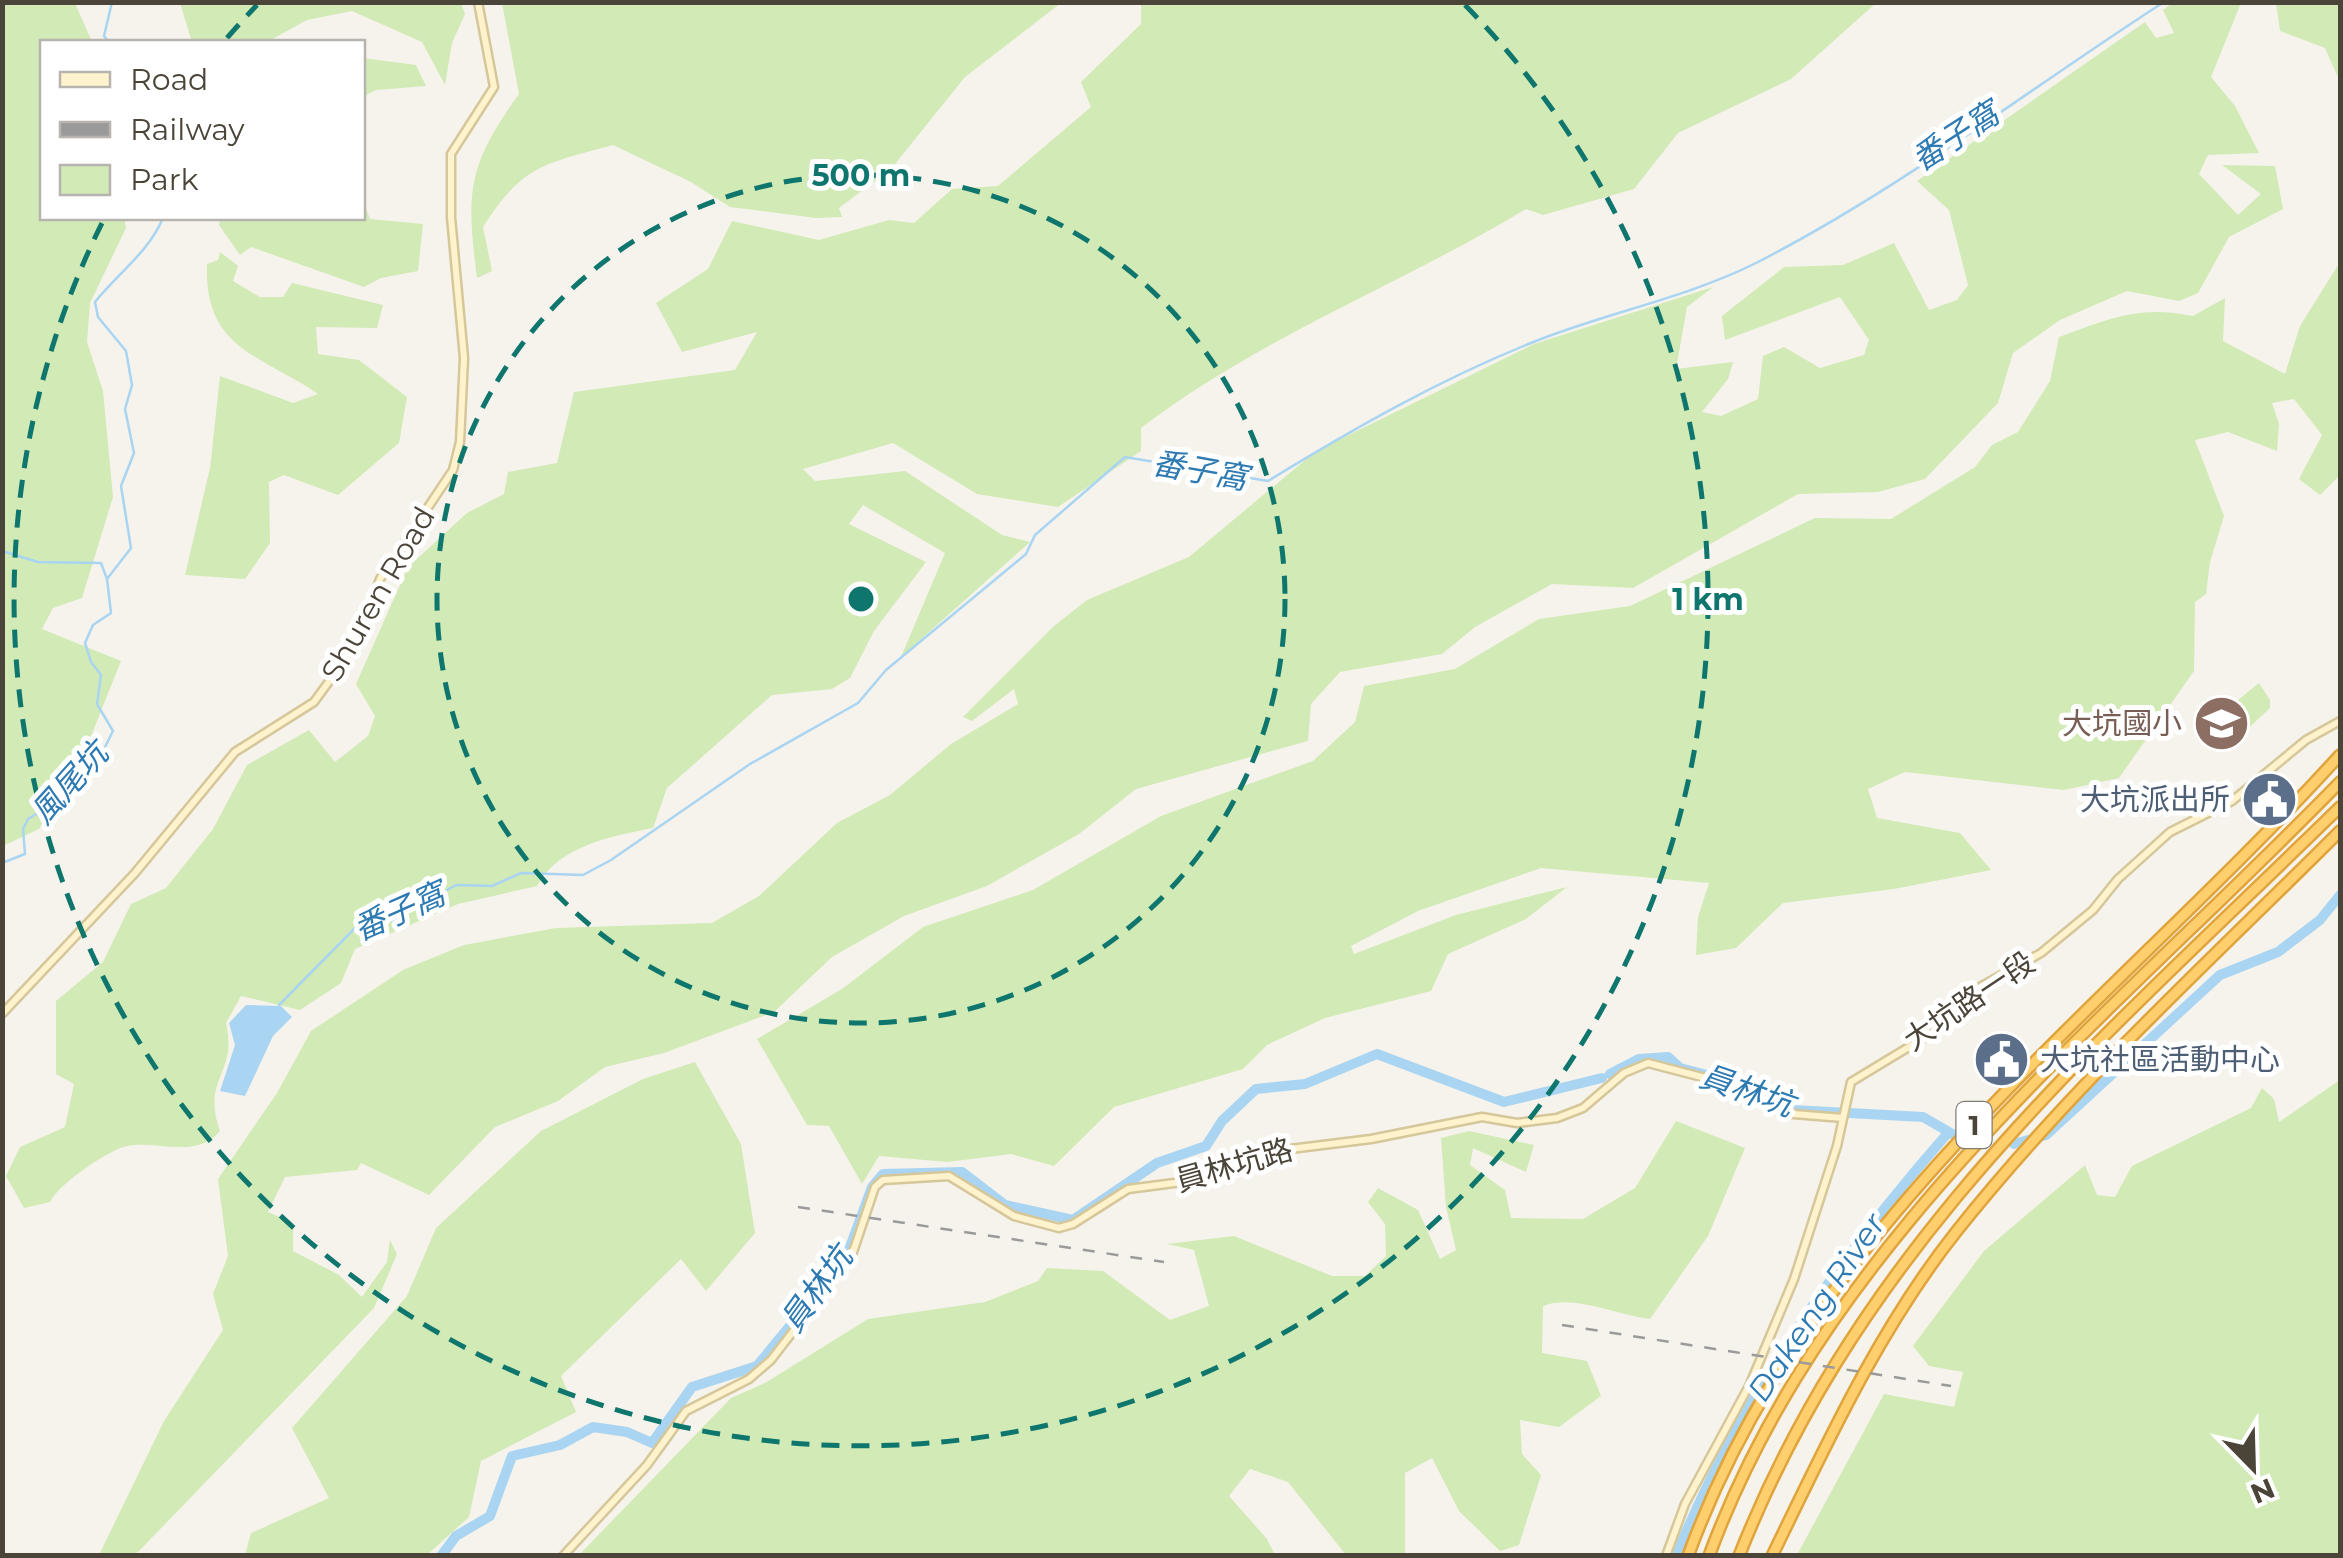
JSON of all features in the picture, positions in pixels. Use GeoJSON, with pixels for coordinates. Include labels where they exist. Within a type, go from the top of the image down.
{"type":"FeatureCollection","features":[{"type":"Feature","properties":{"kind":"highway","name":"1"},"geometry":{"type":"LineString","coordinates":[[1688,1556],[1730,1456],[1763,1398],[1841,1280],[1893,1214],[1982,1116],[2340,755]]}},
{"type":"Feature","properties":{"kind":"highway","name":"1"},"geometry":{"type":"LineString","coordinates":[[1709,1556],[1784,1400],[1856,1290],[1898,1236],[2006,1113],[2340,782]]}},
{"type":"Feature","properties":{"kind":"highway","name":"1"},"geometry":{"type":"LineString","coordinates":[[1739,1556],[1805,1411],[1841,1349],[1909,1252],[2003,1140],[2340,807]]}},
{"type":"Feature","properties":{"kind":"highway","name":"1"},"geometry":{"type":"LineString","coordinates":[[1772,1556],[1874,1356],[1954,1234],[2105,1060],[2340,830]]}},
{"type":"Feature","properties":{"kind":"street","name":"Shuren Road"},"geometry":{"type":"LineString","coordinates":[[2,1014],[135,872],[235,752],[314,702],[352,650],[380,579],[453,470],[460,442],[464,358],[451,217],[451,154],[494,87],[478,2]]}},
{"type":"Feature","properties":{"kind":"street","name":"大坑路一段"},"geometry":{"type":"LineString","coordinates":[[1666,1556],[1685,1504],[1750,1384],[1794,1279],[1844,1113],[1847,1088],[1856,1077],[1932,1033],[1978,988],[2041,953],[2093,910],[2118,879],[2170,832],[2232,801],[2306,740],[2340,721]]}},
{"type":"Feature","properties":{"kind":"street","name":"員林坑路"},"geometry":{"type":"LineString","coordinates":[[563,1556],[647,1465],[686,1410],[748,1379],[770,1360],[852,1255],[875,1187],[883,1180],[949,1176],[1014,1216],[1059,1228],[1128,1189],[1204,1179],[1299,1145],[1371,1138],[1482,1116],[1517,1122],[1557,1118],[1583,1108],[1624,1074],[1648,1062],[1740,1087],[1781,1113],[1844,1113]]}},
{"type":"Feature","properties":{"kind":"green space"},"geometry":{"type":"Polygon","coordinates":[[[3,2],[75,3],[91,40],[40,40],[40,220],[124,220],[126,228],[90,303],[87,342],[103,391],[113,497],[82,598],[53,608],[42,629],[121,661],[83,756],[39,829],[3,846],[3,2]]]}},
{"type":"Feature","properties":{"kind":"green space"},"geometry":{"type":"Polygon","coordinates":[[[461,2],[465,14],[452,43],[445,85],[422,42],[352,11],[307,20],[271,40],[191,40],[180,3],[461,2]]]}},
{"type":"Feature","properties":{"kind":"green space"},"geometry":{"type":"Polygon","coordinates":[[[502,2],[1061,3],[965,77],[891,169],[839,208],[842,217],[816,218],[730,207],[691,182],[613,145],[553,163],[524,178],[511,190],[483,227],[492,271],[477,278],[472,223],[474,181],[489,141],[519,94],[502,2]]]}},
{"type":"Feature","properties":{"kind":"green space"},"geometry":{"type":"Polygon","coordinates":[[[2174,2],[2241,3],[2211,77],[2235,106],[2259,153],[2208,155],[2199,174],[2238,215],[2261,194],[2222,165],[2275,166],[2283,209],[2229,237],[2198,293],[2179,301],[2127,291],[2060,320],[2013,353],[1998,403],[1925,479],[1878,492],[1798,494],[1633,588],[1552,584],[1475,627],[1442,654],[1340,672],[1311,704],[1308,741],[1136,789],[1079,834],[987,886],[904,916],[832,957],[774,1012],[664,1053],[605,1067],[558,1101],[495,1127],[429,1195],[361,1163],[357,1170],[285,1177],[268,1212],[293,1223],[293,1251],[339,1275],[362,1297],[387,1262],[390,1240],[397,1254],[374,1308],[139,1551],[133,1555],[99,1555],[164,1421],[223,1330],[213,1294],[228,1256],[218,1179],[277,1093],[311,1031],[403,970],[464,945],[556,928],[712,923],[759,896],[837,823],[890,795],[951,744],[1018,704],[1014,689],[972,721],[963,717],[1054,626],[1087,600],[1189,557],[1316,451],[1534,344],[1713,287],[1687,307],[1676,369],[1733,362],[1728,379],[1702,412],[1721,416],[1758,399],[1763,356],[1784,347],[1820,368],[1864,355],[1869,340],[1840,297],[1725,340],[1722,316],[1784,267],[1843,265],[1894,243],[1929,310],[1957,300],[1968,285],[1949,210],[1917,181],[2145,22],[2156,38],[2174,33],[2163,10],[2174,2]]]}},
{"type":"Feature","properties":{"kind":"green space"},"geometry":{"type":"Polygon","coordinates":[[[1141,3],[1876,3],[1791,79],[1678,133],[1634,189],[1543,215],[1526,209],[1281,339],[1141,428],[1141,451],[1058,507],[977,494],[893,443],[803,469],[815,481],[905,471],[1002,535],[1030,542],[901,657],[945,553],[863,505],[849,524],[926,562],[874,631],[850,678],[832,689],[772,695],[667,788],[653,828],[604,839],[572,852],[546,872],[537,886],[458,904],[355,949],[341,983],[300,1010],[241,996],[226,1023],[227,1055],[215,1099],[220,1131],[199,1145],[123,1147],[82,1170],[50,1202],[24,1208],[6,1176],[20,1147],[65,1127],[74,1084],[56,1074],[56,1001],[103,962],[131,904],[166,888],[213,829],[247,765],[309,730],[335,762],[368,736],[375,716],[356,684],[408,567],[467,513],[504,494],[508,472],[557,463],[574,392],[735,370],[757,332],[682,352],[656,303],[708,269],[732,221],[819,240],[889,220],[914,223],[952,189],[998,186],[1091,107],[1081,82],[1141,24],[1141,3]]]}},
{"type":"Feature","properties":{"kind":"green space"},"geometry":{"type":"Polygon","coordinates":[[[2276,3],[2340,3],[2340,82],[2325,48],[2280,31],[2276,3]]]}},
{"type":"Feature","properties":{"kind":"green space"},"geometry":{"type":"Polygon","coordinates":[[[365,58],[416,65],[426,86],[376,90],[365,96],[365,58]]]}},
{"type":"Feature","properties":{"kind":"green space"},"geometry":{"type":"Polygon","coordinates":[[[365,205],[370,219],[423,224],[418,271],[381,278],[364,287],[251,247],[240,255],[219,225],[220,220],[365,220],[365,205]]]}},
{"type":"Feature","properties":{"kind":"green space"},"geometry":{"type":"Polygon","coordinates":[[[220,252],[238,266],[233,281],[260,297],[283,297],[292,283],[383,305],[377,328],[316,327],[318,354],[359,360],[407,397],[399,443],[338,495],[284,475],[269,482],[270,543],[245,579],[185,575],[210,468],[220,376],[293,403],[318,394],[256,358],[225,332],[208,292],[207,264],[218,260],[220,252]]]}},
{"type":"Feature","properties":{"kind":"green space"},"geometry":{"type":"Polygon","coordinates":[[[2340,262],[2340,475],[2320,495],[2299,479],[2322,435],[2294,399],[2272,403],[2279,424],[2277,451],[2228,432],[2195,440],[2224,516],[2210,562],[2206,594],[2195,602],[2194,671],[2119,778],[2064,790],[1905,772],[1868,789],[1877,818],[1960,833],[1991,870],[1894,889],[1783,903],[1736,948],[1696,955],[1698,917],[1709,883],[1541,868],[1418,911],[1351,946],[1354,954],[1456,915],[1567,887],[1526,919],[1448,954],[1431,991],[1325,1018],[1267,1045],[1243,1069],[1114,1107],[1054,1166],[1011,1154],[948,1162],[879,1156],[862,1184],[829,1126],[807,1125],[757,1039],[842,989],[923,927],[1033,890],[1161,816],[1313,761],[1355,722],[1364,686],[1455,669],[1539,619],[1630,606],[1815,518],[1891,519],[1975,467],[1992,445],[2018,432],[2050,381],[2059,337],[2140,313],[2193,316],[2225,298],[2223,341],[2285,374],[2300,326],[2340,262]]]}},
{"type":"Feature","properties":{"kind":"green space"},"geometry":{"type":"Polygon","coordinates":[[[2259,683],[2270,700],[2270,708],[2240,736],[2224,734],[2218,723],[2209,730],[2206,726],[2259,683]]]}},
{"type":"Feature","properties":{"kind":"green space"},"geometry":{"type":"Polygon","coordinates":[[[695,1062],[741,1144],[755,1233],[706,1291],[681,1259],[561,1376],[576,1412],[481,1461],[469,1517],[427,1555],[245,1555],[251,1533],[329,1498],[292,1428],[407,1296],[436,1228],[541,1131],[643,1079],[695,1062]]]}},
{"type":"Feature","properties":{"kind":"green space"},"geometry":{"type":"Polygon","coordinates":[[[2340,1080],[2340,1555],[1797,1555],[1884,1394],[1954,1407],[1963,1372],[1929,1366],[1913,1346],[1984,1251],[2085,1165],[2097,1195],[2115,1197],[2132,1166],[2251,1108],[2262,1088],[2274,1099],[2279,1122],[2340,1080]]]}},
{"type":"Feature","properties":{"kind":"green space"},"geometry":{"type":"Polygon","coordinates":[[[1676,1121],[1745,1148],[1708,1236],[1650,1319],[1568,1302],[1543,1306],[1542,1353],[1587,1361],[1601,1396],[1559,1427],[1520,1420],[1522,1454],[1541,1475],[1519,1545],[1500,1551],[1459,1511],[1432,1458],[1405,1473],[1405,1555],[1346,1555],[1288,1482],[1250,1469],[1229,1496],[1267,1539],[1275,1555],[579,1555],[731,1398],[765,1383],[868,1319],[985,1302],[1038,1281],[1047,1268],[1103,1271],[1170,1320],[1209,1306],[1194,1250],[1167,1244],[1234,1236],[1332,1276],[1365,1276],[1386,1256],[1385,1224],[1368,1202],[1378,1188],[1418,1210],[1440,1259],[1456,1250],[1446,1207],[1441,1138],[1469,1131],[1534,1145],[1526,1172],[1473,1148],[1470,1165],[1505,1190],[1511,1218],[1583,1219],[1635,1188],[1676,1121]]]}},
{"type":"Feature","properties":{"kind":"water"},"geometry":{"type":"Polygon","coordinates":[[[246,1005],[281,1006],[292,1017],[273,1036],[245,1096],[220,1091],[235,1045],[229,1023],[246,1005]]]}},
{"type":"Feature","properties":{"kind":"waterway","name":"風尾坑"},"geometry":{"type":"LineString","coordinates":[[107,40],[104,36],[112,2]]}},
{"type":"Feature","properties":{"kind":"waterway","name":"番子窩"},"geometry":{"type":"LineString","coordinates":[[279,1005],[356,927],[394,920],[456,885],[492,886],[521,873],[583,875],[611,860],[750,764],[858,703],[886,670],[1026,554],[1035,535],[1125,457],[1268,481],[1466,371],[1564,331],[1702,286],[1756,263],[1861,204],[2164,2]]}},
{"type":"Feature","properties":{"kind":"waterway","name":"風尾坑"},"geometry":{"type":"LineString","coordinates":[[2,863],[25,854],[23,829],[28,819],[52,804],[103,751],[113,731],[97,704],[101,675],[91,662],[85,643],[93,625],[111,613],[107,579],[131,548],[121,486],[134,453],[125,409],[132,385],[126,351],[98,317],[95,302],[141,252],[162,220]]}},
{"type":"Feature","properties":{"kind":"waterway"},"geometry":{"type":"LineString","coordinates":[[2,551],[38,562],[101,563],[107,579]]}},
{"type":"Feature","properties":{"kind":"waterway","name":"Dakeng River"},"geometry":{"type":"LineString","coordinates":[[2014,1144],[2046,1135],[2220,975],[2278,952],[2320,920],[2340,895]]}},
{"type":"Feature","properties":{"kind":"waterway","name":"員林坑"},"geometry":{"type":"LineString","coordinates":[[441,1556],[456,1536],[490,1516],[512,1456],[560,1445],[593,1427],[627,1432],[652,1443],[692,1387],[757,1366],[846,1258],[872,1187],[883,1174],[962,1172],[1005,1205],[1073,1220],[1157,1163],[1206,1146],[1222,1121],[1256,1089],[1305,1084],[1377,1054],[1504,1102],[1602,1078]]}},
{"type":"Feature","properties":{"kind":"waterway","name":"員林坑"},"geometry":{"type":"LineString","coordinates":[[1610,1074],[1639,1059],[1668,1057],[1680,1068],[1760,1089],[1793,1110],[1923,1117],[1956,1136]]}},
{"type":"Feature","properties":{"kind":"waterway","name":"Dakeng River"},"geometry":{"type":"LineString","coordinates":[[1676,1556],[1730,1442],[1794,1333],[1867,1231],[1947,1134]]}},
{"type":"Feature","properties":{"kind":"railway"},"geometry":{"type":"LineString","coordinates":[[798,1207],[1164,1262]]}},
{"type":"Feature","properties":{"kind":"railway"},"geometry":{"type":"LineString","coordinates":[[1562,1325],[1951,1386]]}},
{"type":"Feature","properties":{"kind":"place","name":"大坑國小"},"geometry":{"type":"Point","coordinates":[2221,723]}},
{"type":"Feature","properties":{"kind":"place","name":"大坑派出所"},"geometry":{"type":"Point","coordinates":[2269,799]}},
{"type":"Feature","properties":{"kind":"place","name":"大坑社區活動中心"},"geometry":{"type":"Point","coordinates":[2001,1059]}}]}
